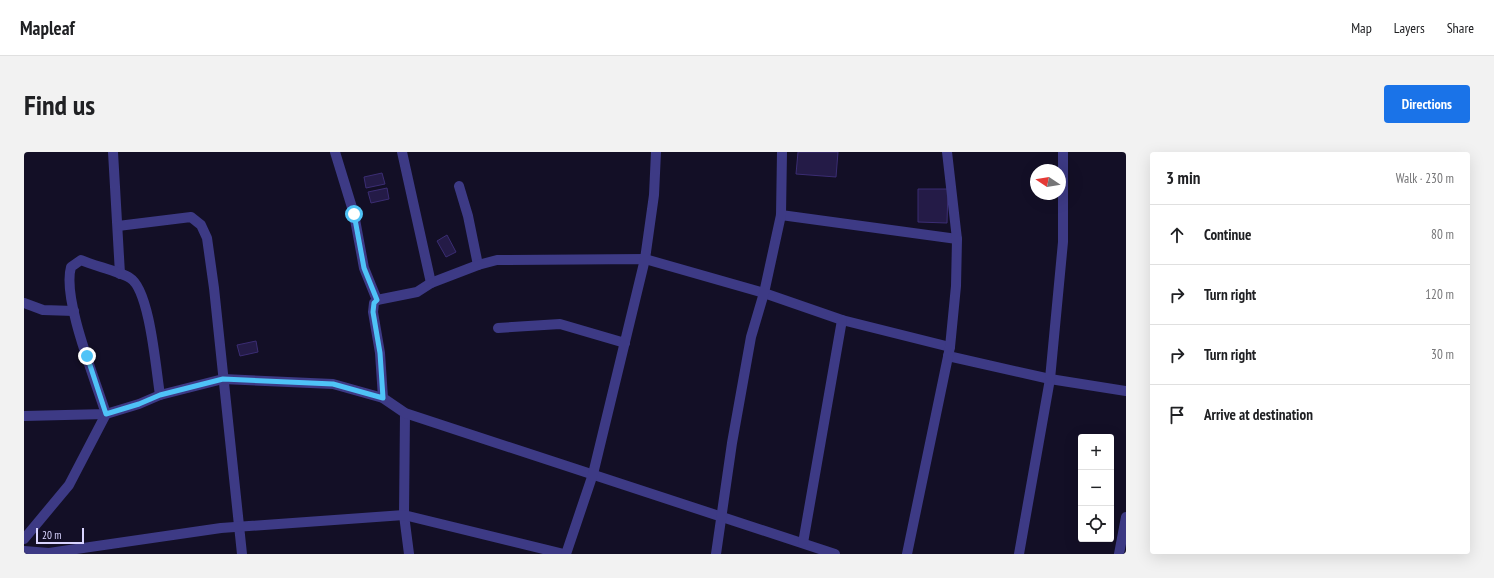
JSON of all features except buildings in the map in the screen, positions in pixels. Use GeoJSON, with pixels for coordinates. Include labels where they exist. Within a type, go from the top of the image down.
{"type":"FeatureCollection","features":[{"type":"Feature","properties":{"kind":"street"},"geometry":{"type":"LineString","coordinates":[[113,152],[120,274]]}},
{"type":"Feature","properties":{"kind":"street"},"geometry":{"type":"LineString","coordinates":[[335,152],[354,214],[364,268],[377,300]]}},
{"type":"Feature","properties":{"kind":"street"},"geometry":{"type":"LineString","coordinates":[[402,152],[431,283]]}},
{"type":"Feature","properties":{"kind":"street"},"geometry":{"type":"LineString","coordinates":[[24,550],[49,553],[221,528],[404,514],[565,554],[593,474],[645,259],[654,195],[656,152]]}},
{"type":"Feature","properties":{"kind":"street"},"geometry":{"type":"LineString","coordinates":[[716,554],[723,516],[732,444],[750,345],[764,292],[781,215],[782,152]]}},
{"type":"Feature","properties":{"kind":"street"},"geometry":{"type":"LineString","coordinates":[[907,554],[949,352],[956,286],[957,239],[948,152]]}},
{"type":"Feature","properties":{"kind":"street"},"geometry":{"type":"LineString","coordinates":[[1019,554],[1050,379],[1064,242],[1063,152]]}},
{"type":"Feature","properties":{"kind":"street"},"geometry":{"type":"LineString","coordinates":[[460,186],[478,265]]}},
{"type":"Feature","properties":{"kind":"street"},"geometry":{"type":"LineString","coordinates":[[781,215],[957,239]]}},
{"type":"Feature","properties":{"kind":"street"},"geometry":{"type":"LineString","coordinates":[[118,226],[191,217],[201,225],[207,238],[213,281],[242,554]]}},
{"type":"Feature","properties":{"kind":"street"},"geometry":{"type":"LineString","coordinates":[[383,398],[380,353],[373,312],[374,303],[377,300],[417,292],[431,283],[478,265],[497,260],[645,259],[764,292],[842,320],[949,352],[1050,379],[1126,391]]}},
{"type":"Feature","properties":{"kind":"street"},"geometry":{"type":"LineString","coordinates":[[24,539],[69,485],[106,414],[74,311],[68,277],[72,266],[81,260],[131,278],[140,290],[149,320],[160,395]]}},
{"type":"Feature","properties":{"kind":"street"},"geometry":{"type":"LineString","coordinates":[[24,303],[43,310],[74,311]]}},
{"type":"Feature","properties":{"kind":"street"},"geometry":{"type":"LineString","coordinates":[[803,543],[842,320]]}},
{"type":"Feature","properties":{"kind":"street"},"geometry":{"type":"LineString","coordinates":[[498,328],[560,324],[625,343]]}},
{"type":"Feature","properties":{"kind":"street"},"geometry":{"type":"LineString","coordinates":[[24,416],[106,414],[139,404],[160,395],[223,379],[333,384],[383,398],[405,412],[835,554]]}},
{"type":"Feature","properties":{"kind":"street"},"geometry":{"type":"LineString","coordinates":[[405,412],[404,514],[409,554]]}},
{"type":"Feature","properties":{"kind":"street"},"geometry":{"type":"LineString","coordinates":[[1119,554],[1126,517]]}},
{"type":"Feature","properties":{"kind":"route"},"geometry":{"type":"LineString","coordinates":[[87,356],[106,414],[139,404],[160,395],[223,379],[333,384],[383,398],[380,353],[373,312],[374,303],[377,300],[364,268],[354,214]]}}]}
